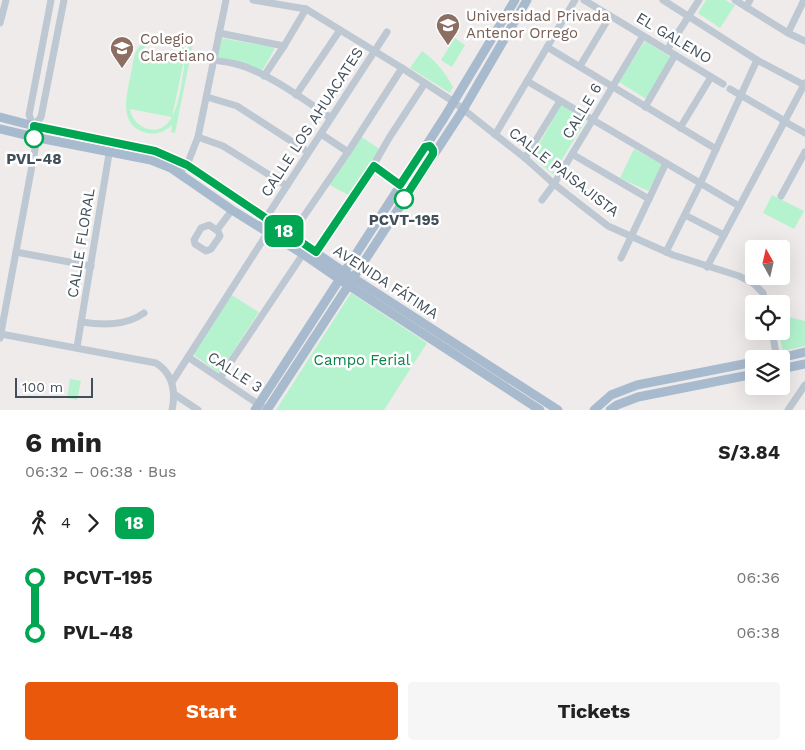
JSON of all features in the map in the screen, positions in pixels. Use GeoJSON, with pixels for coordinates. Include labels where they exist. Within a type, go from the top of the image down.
{"type":"FeatureCollection","features":[{"type":"Feature","properties":{"kind":"main road"},"geometry":{"type":"LineString","coordinates":[[257,407],[444,118],[515,0]]}},
{"type":"Feature","properties":{"kind":"main road"},"geometry":{"type":"LineString","coordinates":[[267,410],[463,110],[527,0]]}},
{"type":"Feature","properties":{"kind":"main road","name":"AVENIDA FÁTIMA"},"geometry":{"type":"LineString","coordinates":[[0,117],[111,147],[171,168],[232,210],[291,235],[316,252],[342,276]]}},
{"type":"Feature","properties":{"kind":"main road"},"geometry":{"type":"LineString","coordinates":[[443,141],[438,134],[445,122],[444,118]]}},
{"type":"Feature","properties":{"kind":"main road","name":"AVENIDA FÁTIMA"},"geometry":{"type":"LineString","coordinates":[[0,129],[34,138],[155,151],[187,165],[303,254],[439,327],[558,410]]}},
{"type":"Feature","properties":{"kind":"main road"},"geometry":{"type":"LineString","coordinates":[[425,147],[432,148],[433,154]]}},
{"type":"Feature","properties":{"kind":"main road"},"geometry":{"type":"LineString","coordinates":[[361,246],[362,250],[370,252]]}},
{"type":"Feature","properties":{"kind":"main road","name":"AVENIDA FÁTIMA"},"geometry":{"type":"LineString","coordinates":[[351,281],[430,339],[540,410]]}},
{"type":"Feature","properties":{"kind":"main road"},"geometry":{"type":"LineString","coordinates":[[430,339],[439,327]]}},
{"type":"Feature","properties":{"kind":"main road"},"geometry":{"type":"LineString","coordinates":[[790,356],[805,352]]}},
{"type":"Feature","properties":{"kind":"main road"},"geometry":{"type":"LineString","coordinates":[[594,410],[610,395],[622,390],[647,383],[745,364]]}},
{"type":"Feature","properties":{"kind":"main road"},"geometry":{"type":"LineString","coordinates":[[790,367],[805,364]]}},
{"type":"Feature","properties":{"kind":"main road"},"geometry":{"type":"LineString","coordinates":[[610,410],[628,400],[745,376]]}},
{"type":"Feature","properties":{"kind":"main road"},"geometry":{"type":"LineString","coordinates":[[511,391],[517,382]]}},
{"type":"Feature","properties":{"kind":"street"},"geometry":{"type":"LineString","coordinates":[[0,23],[6,0]]}},
{"type":"Feature","properties":{"kind":"street"},"geometry":{"type":"LineString","coordinates":[[51,0],[30,115],[34,126],[36,144],[16,252],[3,300],[0,336],[76,347],[156,363],[164,368],[172,382],[174,394],[172,410]]}},
{"type":"Feature","properties":{"kind":"street"},"geometry":{"type":"LineString","coordinates":[[34,126],[41,118],[64,0]]}},
{"type":"Feature","properties":{"kind":"street"},"geometry":{"type":"LineString","coordinates":[[179,173],[187,165],[198,137],[226,0]]}},
{"type":"Feature","properties":{"kind":"street"},"geometry":{"type":"LineString","coordinates":[[253,0],[306,9],[264,76]]}},
{"type":"Feature","properties":{"kind":"street"},"geometry":{"type":"LineString","coordinates":[[495,135],[575,0]]}},
{"type":"Feature","properties":{"kind":"street","name":"EL GALENO"},"geometry":{"type":"LineString","coordinates":[[584,0],[805,132]]}},
{"type":"Feature","properties":{"kind":"street"},"geometry":{"type":"LineString","coordinates":[[663,0],[757,60],[805,84],[802,94],[782,120],[707,267]]}},
{"type":"Feature","properties":{"kind":"street"},"geometry":{"type":"LineString","coordinates":[[667,50],[699,0]]}},
{"type":"Feature","properties":{"kind":"street"},"geometry":{"type":"LineString","coordinates":[[735,0],[788,33],[805,41]]}},
{"type":"Feature","properties":{"kind":"street"},"geometry":{"type":"LineString","coordinates":[[746,7],[750,0]]}},
{"type":"Feature","properties":{"kind":"street"},"geometry":{"type":"LineString","coordinates":[[788,33],[804,0]]}},
{"type":"Feature","properties":{"kind":"street","name":"CALLE PAISAJISTA"},"geometry":{"type":"LineString","coordinates":[[306,9],[454,102],[608,226],[666,252],[739,276],[754,284],[764,295]]}},
{"type":"Feature","properties":{"kind":"street"},"geometry":{"type":"LineString","coordinates":[[580,66],[610,16]]}},
{"type":"Feature","properties":{"kind":"street"},"geometry":{"type":"LineString","coordinates":[[46,26],[58,28]]}},
{"type":"Feature","properties":{"kind":"street"},"geometry":{"type":"LineString","coordinates":[[296,95],[340,30]]}},
{"type":"Feature","properties":{"kind":"street","name":"CALLE LOS AHUACATES"},"geometry":{"type":"LineString","coordinates":[[172,382],[267,225],[287,186],[387,32]]}},
{"type":"Feature","properties":{"kind":"street"},"geometry":{"type":"LineString","coordinates":[[219,33],[284,46]]}},
{"type":"Feature","properties":{"kind":"street","name":"CALLE 6"},"geometry":{"type":"LineString","coordinates":[[542,200],[554,184],[643,36]]}},
{"type":"Feature","properties":{"kind":"street"},"geometry":{"type":"LineString","coordinates":[[547,47],[716,149]]}},
{"type":"Feature","properties":{"kind":"street"},"geometry":{"type":"LineString","coordinates":[[646,106],[675,55]]}},
{"type":"Feature","properties":{"kind":"street"},"geometry":{"type":"LineString","coordinates":[[213,60],[238,64],[264,76],[331,118]]}},
{"type":"Feature","properties":{"kind":"street"},"geometry":{"type":"LineString","coordinates":[[666,252],[700,184],[757,60]]}},
{"type":"Feature","properties":{"kind":"street"},"geometry":{"type":"LineString","coordinates":[[291,235],[348,152],[402,68]]}},
{"type":"Feature","properties":{"kind":"street"},"geometry":{"type":"LineString","coordinates":[[680,128],[711,77]]}},
{"type":"Feature","properties":{"kind":"street"},"geometry":{"type":"LineString","coordinates":[[527,81],[739,206]]}},
{"type":"Feature","properties":{"kind":"street"},"geometry":{"type":"LineString","coordinates":[[316,252],[374,166],[389,138],[424,83]]}},
{"type":"Feature","properties":{"kind":"street"},"geometry":{"type":"LineString","coordinates":[[207,97],[237,106],[308,152]]}},
{"type":"Feature","properties":{"kind":"street"},"geometry":{"type":"LineString","coordinates":[[525,158],[560,101]]}},
{"type":"Feature","properties":{"kind":"street"},"geometry":{"type":"LineString","coordinates":[[321,134],[348,152]]}},
{"type":"Feature","properties":{"kind":"street"},"geometry":{"type":"LineString","coordinates":[[198,137],[224,146],[287,186]]}},
{"type":"Feature","properties":{"kind":"street","name":"CALLE FLORAL"},"geometry":{"type":"LineString","coordinates":[[76,347],[111,147]]}},
{"type":"Feature","properties":{"kind":"street"},"geometry":{"type":"LineString","coordinates":[[781,196],[805,152]]}},
{"type":"Feature","properties":{"kind":"street"},"geometry":{"type":"LineString","coordinates":[[572,154],[649,199]]}},
{"type":"Feature","properties":{"kind":"street"},"geometry":{"type":"LineString","coordinates":[[621,258],[666,163]]}},
{"type":"Feature","properties":{"kind":"street"},"geometry":{"type":"LineString","coordinates":[[374,166],[400,185]]}},
{"type":"Feature","properties":{"kind":"street"},"geometry":{"type":"LineString","coordinates":[[217,230],[232,210]]}},
{"type":"Feature","properties":{"kind":"street"},"geometry":{"type":"LineString","coordinates":[[685,215],[724,235]]}},
{"type":"Feature","properties":{"kind":"street"},"geometry":{"type":"LineString","coordinates":[[16,252],[91,266]]}},
{"type":"Feature","properties":{"kind":"street"},"geometry":{"type":"LineString","coordinates":[[220,378],[303,254]]}},
{"type":"Feature","properties":{"kind":"street"},"geometry":{"type":"LineString","coordinates":[[81,322],[101,324],[128,322],[144,313]]}},
{"type":"Feature","properties":{"kind":"street","name":"CALLE 3"},"geometry":{"type":"LineString","coordinates":[[188,357],[220,378],[257,407],[267,410]]}},
{"type":"Feature","properties":{"kind":"street"},"geometry":{"type":"LineString","coordinates":[[647,383],[650,395]]}},
{"type":"Feature","properties":{"kind":"street"},"geometry":{"type":"LineString","coordinates":[[788,410],[805,385]]}},
{"type":"Feature","properties":{"kind":"street"},"geometry":{"type":"LineString","coordinates":[[174,394],[198,410]]}},
{"type":"Feature","properties":{"kind":"green space"},"geometry":{"type":"Polygon","coordinates":[[[706,0],[725,0],[735,5],[720,28],[698,13],[706,0]]]}},
{"type":"Feature","properties":{"kind":"green space"},"geometry":{"type":"Polygon","coordinates":[[[159,36],[175,40],[182,45],[187,53],[189,44],[193,44],[175,133],[171,132],[172,125],[154,134],[138,129],[131,124],[126,108],[126,99],[136,53],[143,43],[150,38],[159,36]],[[159,40],[150,43],[142,50],[184,59],[178,48],[172,43],[159,40]],[[184,60],[172,116],[178,100],[184,60]],[[130,109],[134,119],[143,127],[154,130],[163,127],[172,117],[130,109]]]}},
{"type":"Feature","properties":{"kind":"green space"},"geometry":{"type":"Polygon","coordinates":[[[221,38],[272,47],[274,50],[262,71],[241,62],[217,57],[221,38]]]}},
{"type":"Feature","properties":{"kind":"green space"},"geometry":{"type":"Polygon","coordinates":[[[455,38],[465,45],[452,67],[441,60],[455,38]]]}},
{"type":"Feature","properties":{"kind":"green space"},"geometry":{"type":"Polygon","coordinates":[[[645,41],[670,57],[648,100],[619,82],[645,41]]]}},
{"type":"Feature","properties":{"kind":"green space"},"geometry":{"type":"Polygon","coordinates":[[[422,51],[436,63],[446,76],[453,87],[450,93],[410,68],[422,51]]]}},
{"type":"Feature","properties":{"kind":"green space"},"geometry":{"type":"Polygon","coordinates":[[[561,105],[586,120],[553,174],[532,157],[561,105]]]}},
{"type":"Feature","properties":{"kind":"green space"},"geometry":{"type":"Polygon","coordinates":[[[360,136],[381,150],[348,195],[328,184],[360,136]]]}},
{"type":"Feature","properties":{"kind":"green space"},"geometry":{"type":"Polygon","coordinates":[[[634,149],[663,165],[648,191],[620,178],[634,149]]]}},
{"type":"Feature","properties":{"kind":"green space"},"geometry":{"type":"Polygon","coordinates":[[[772,195],[804,211],[794,229],[763,213],[772,195]]]}},
{"type":"Feature","properties":{"kind":"green space","name":"Campo Ferial"},"geometry":{"type":"Polygon","coordinates":[[[351,293],[427,343],[384,410],[276,410],[351,293]]]}},
{"type":"Feature","properties":{"kind":"green space"},"geometry":{"type":"Polygon","coordinates":[[[230,294],[259,312],[219,373],[191,353],[230,294]]]}},
{"type":"Feature","properties":{"kind":"green space"},"geometry":{"type":"Polygon","coordinates":[[[790,317],[805,321],[805,346],[783,350],[780,340],[790,340],[790,317]]]}},
{"type":"Feature","properties":{"kind":"green space"},"geometry":{"type":"Polygon","coordinates":[[[70,379],[81,381],[77,400],[67,398],[70,379]]]}},
{"type":"Feature","properties":{"kind":"bus line","name":"18"},"geometry":{"type":"LineString","coordinates":[[34,138],[34,126],[155,151],[173,158],[187,165],[316,252],[374,166],[400,185],[425,147],[430,146],[433,154],[404,199]]}},
{"type":"Feature","properties":{"kind":"place","name":"Universidad Privada Antenor Orrego"},"geometry":{"type":"Point","coordinates":[448,46]}},
{"type":"Feature","properties":{"kind":"place","name":"Colegio Claretiano"},"geometry":{"type":"Point","coordinates":[122,69]}},
{"type":"Feature","properties":{"kind":"place","name":"PVL-48"},"geometry":{"type":"Point","coordinates":[34,138]}},
{"type":"Feature","properties":{"kind":"place","name":"PCVT-195"},"geometry":{"type":"Point","coordinates":[404,199]}}]}
